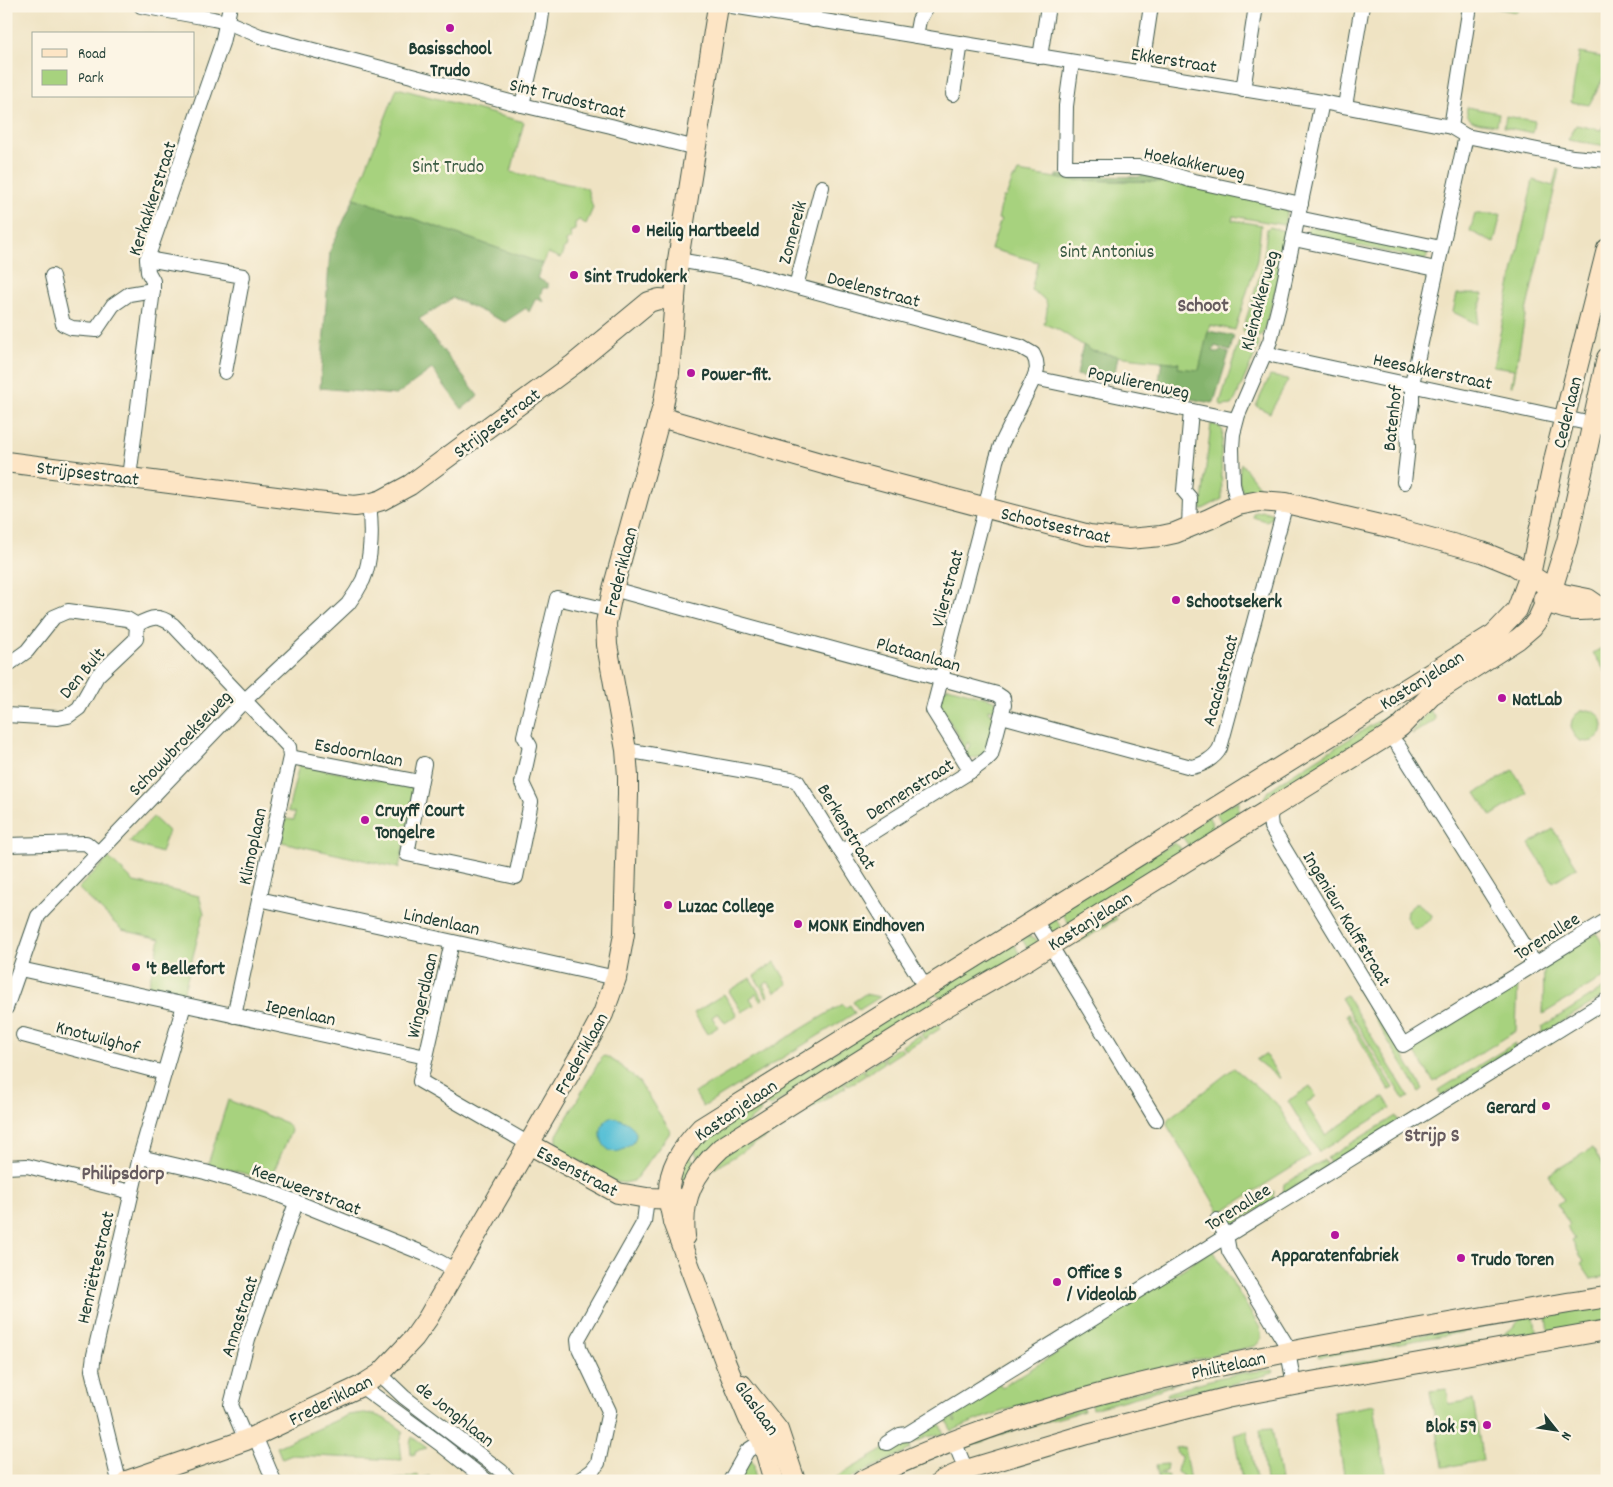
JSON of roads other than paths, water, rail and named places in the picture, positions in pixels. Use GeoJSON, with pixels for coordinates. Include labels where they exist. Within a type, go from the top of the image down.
{"type":"FeatureCollection","features":[{"type":"Feature","properties":{"kind":"street","name":"Sint Trudostraat"},"geometry":{"type":"LineString","coordinates":[[141,6],[227,22],[260,36],[454,86],[522,106],[696,148]]}},
{"type":"Feature","properties":{"kind":"street","name":"Kerkakkerstraat"},"geometry":{"type":"LineString","coordinates":[[129,477],[153,290],[153,281],[148,272],[147,259],[216,62],[230,6]]}},
{"type":"Feature","properties":{"kind":"street"},"geometry":{"type":"LineString","coordinates":[[522,106],[540,28],[542,6]]}},
{"type":"Feature","properties":{"kind":"street"},"geometry":{"type":"LineString","coordinates":[[675,300],[678,260],[718,6]]}},
{"type":"Feature","properties":{"kind":"street","name":"Ekkerstraat"},"geometry":{"type":"LineString","coordinates":[[732,6],[814,13],[916,36],[1345,106],[1451,127],[1466,136],[1581,158],[1607,160]]}},
{"type":"Feature","properties":{"kind":"street"},"geometry":{"type":"LineString","coordinates":[[916,36],[919,20],[927,6]]}},
{"type":"Feature","properties":{"kind":"street"},"geometry":{"type":"LineString","coordinates":[[1040,57],[1048,6]]}},
{"type":"Feature","properties":{"kind":"street"},"geometry":{"type":"LineString","coordinates":[[1141,72],[1151,6]]}},
{"type":"Feature","properties":{"kind":"street"},"geometry":{"type":"LineString","coordinates":[[1243,90],[1256,6]]}},
{"type":"Feature","properties":{"kind":"street"},"geometry":{"type":"LineString","coordinates":[[1345,106],[1362,6]]}},
{"type":"Feature","properties":{"kind":"street"},"geometry":{"type":"LineString","coordinates":[[1451,127],[1470,6]]}},
{"type":"Feature","properties":{"kind":"street"},"geometry":{"type":"LineString","coordinates":[[953,94],[961,43]]}},
{"type":"Feature","properties":{"kind":"street","name":"Hoekakkerweg"},"geometry":{"type":"LineString","coordinates":[[1072,62],[1066,106],[1065,167],[1140,168],[1165,172],[1299,211]]}},
{"type":"Feature","properties":{"kind":"street","name":"Kleinakkerweg"},"geometry":{"type":"LineString","coordinates":[[1238,505],[1233,484],[1232,448],[1236,420],[1266,352],[1281,297],[1322,102]]}},
{"type":"Feature","properties":{"kind":"street","name":"Batenhof"},"geometry":{"type":"LineString","coordinates":[[1404,482],[1408,446],[1407,429],[1412,403],[1412,384],[1466,136]]}},
{"type":"Feature","properties":{"kind":"street","name":"Zomereik"},"geometry":{"type":"LineString","coordinates":[[796,286],[822,187]]}},
{"type":"Feature","properties":{"kind":"street"},"geometry":{"type":"LineString","coordinates":[[1299,211],[1441,248]]}},
{"type":"Feature","properties":{"kind":"street"},"geometry":{"type":"LineString","coordinates":[[1294,239],[1436,269]]}},
{"type":"Feature","properties":{"kind":"street","name":"Cederlaan"},"geometry":{"type":"LineString","coordinates":[[1528,582],[1565,418],[1607,249]]}},
{"type":"Feature","properties":{"kind":"street"},"geometry":{"type":"LineString","coordinates":[[147,259],[243,276],[225,372]]}},
{"type":"Feature","properties":{"kind":"street","name":"Doelenstraat"},"geometry":{"type":"LineString","coordinates":[[678,260],[736,270],[1025,348],[1033,354],[1036,361],[1037,369],[1034,378]]}},
{"type":"Feature","properties":{"kind":"street"},"geometry":{"type":"LineString","coordinates":[[52,276],[63,324],[72,328],[96,330],[113,306],[129,294],[153,290]]}},
{"type":"Feature","properties":{"kind":"street","name":"Strijpsestraat"},"geometry":{"type":"LineString","coordinates":[[6,462],[325,503],[355,506],[369,504],[382,500],[410,485],[574,364],[649,302],[659,299],[675,300]]}},
{"type":"Feature","properties":{"kind":"street","name":"Frederiklaan"},"geometry":{"type":"LineString","coordinates":[[127,1481],[251,1438],[361,1386],[380,1374],[421,1328],[456,1271],[596,1026],[616,978],[624,934],[628,794],[626,750],[607,645],[606,623],[613,589],[660,417],[669,373],[675,300]]}},
{"type":"Feature","properties":{"kind":"street","name":"Heesakkerstraat"},"geometry":{"type":"LineString","coordinates":[[1266,352],[1276,356],[1592,424]]}},
{"type":"Feature","properties":{"kind":"street","name":"Cederlaan"},"geometry":{"type":"LineString","coordinates":[[1550,596],[1567,541],[1607,358]]}},
{"type":"Feature","properties":{"kind":"street","name":"Populierenweg"},"geometry":{"type":"LineString","coordinates":[[1034,378],[1236,420]]}},
{"type":"Feature","properties":{"kind":"street","name":"Vlierstraat"},"geometry":{"type":"LineString","coordinates":[[970,771],[933,710],[986,508],[996,461],[1001,445],[1034,378]]}},
{"type":"Feature","properties":{"kind":"street"},"geometry":{"type":"LineString","coordinates":[[1189,528],[1190,498],[1184,491],[1192,411]]}},
{"type":"Feature","properties":{"kind":"street","name":"Schootsestraat"},"geometry":{"type":"LineString","coordinates":[[660,417],[855,473],[1089,535],[1116,538],[1161,536],[1189,528],[1238,505],[1259,500],[1286,503],[1482,552],[1514,565],[1528,582],[1550,596],[1563,594],[1588,599],[1604,608]]}},
{"type":"Feature","properties":{"kind":"street","name":"Acaciastraat"},"geometry":{"type":"LineString","coordinates":[[1002,716],[1194,767],[1216,755],[1220,748],[1286,503]]}},
{"type":"Feature","properties":{"kind":"street","name":"Schouwbroekseweg"},"geometry":{"type":"LineString","coordinates":[[6,1008],[38,916],[244,701],[348,604],[360,587],[367,570],[371,519],[369,504]]}},
{"type":"Feature","properties":{"kind":"street","name":"Kastanjelaan"},"geometry":{"type":"LineString","coordinates":[[687,1257],[673,1222],[678,1199],[672,1173],[675,1163],[686,1143],[701,1128],[1494,634],[1517,610],[1528,582]]}},
{"type":"Feature","properties":{"kind":"street","name":"Plataanlaan"},"geometry":{"type":"LineString","coordinates":[[613,589],[997,694],[1004,700],[1002,716]]}},
{"type":"Feature","properties":{"kind":"street","name":"Kastanjelaan"},"geometry":{"type":"LineString","coordinates":[[678,1199],[702,1168],[721,1148],[947,1006],[1389,735],[1400,727],[1431,695],[1518,639],[1536,622],[1550,596]]}},
{"type":"Feature","properties":{"kind":"street","name":"Esdoornlaan"},"geometry":{"type":"LineString","coordinates":[[424,764],[407,854],[516,877],[531,802],[522,784],[530,746],[524,736],[557,598],[608,610]]}},
{"type":"Feature","properties":{"kind":"street","name":"Den Bult"},"geometry":{"type":"LineString","coordinates":[[6,666],[27,651],[54,617],[68,611],[127,619],[137,625],[136,639],[98,676],[79,708],[68,716],[58,718],[6,715]]}},
{"type":"Feature","properties":{"kind":"street"},"geometry":{"type":"LineString","coordinates":[[137,625],[149,618],[163,618],[174,625],[289,748],[290,756]]}},
{"type":"Feature","properties":{"kind":"street","name":"Dennenstraat"},"geometry":{"type":"LineString","coordinates":[[840,850],[986,760],[991,755],[1002,716]]}},
{"type":"Feature","properties":{"kind":"street"},"geometry":{"type":"LineString","coordinates":[[1389,735],[1399,747],[1535,964]]}},
{"type":"Feature","properties":{"kind":"street","name":"Berkenstraat"},"geometry":{"type":"LineString","coordinates":[[626,750],[795,780],[802,787],[926,988]]}},
{"type":"Feature","properties":{"kind":"street","name":"Esdoornlaan"},"geometry":{"type":"LineString","coordinates":[[290,756],[420,782]]}},
{"type":"Feature","properties":{"kind":"street","name":"Klimoplaan"},"geometry":{"type":"LineString","coordinates":[[234,1016],[290,756]]}},
{"type":"Feature","properties":{"kind":"street","name":"Ingenieur Kalffstraat"},"geometry":{"type":"LineString","coordinates":[[1272,808],[1271,827],[1403,1045]]}},
{"type":"Feature","properties":{"kind":"street"},"geometry":{"type":"LineString","coordinates":[[6,845],[86,843],[98,853]]}},
{"type":"Feature","properties":{"kind":"street","name":"Lindenlaan"},"geometry":{"type":"LineString","coordinates":[[259,899],[616,978]]}},
{"type":"Feature","properties":{"kind":"street"},"geometry":{"type":"LineString","coordinates":[[1036,920],[1156,1120]]}},
{"type":"Feature","properties":{"kind":"street","name":"Torenallee"},"geometry":{"type":"LineString","coordinates":[[1403,1045],[1607,920]]}},
{"type":"Feature","properties":{"kind":"street","name":"Wingerdlaan"},"geometry":{"type":"LineString","coordinates":[[426,1057],[452,942]]}},
{"type":"Feature","properties":{"kind":"street","name":"Iepenlaan"},"geometry":{"type":"LineString","coordinates":[[20,969],[426,1057]]}},
{"type":"Feature","properties":{"kind":"street","name":"Torenallee"},"geometry":{"type":"LineString","coordinates":[[887,1443],[900,1435],[906,1434],[1607,1000]]}},
{"type":"Feature","properties":{"kind":"street","name":"Henriëttestraat"},"geometry":{"type":"LineString","coordinates":[[119,1481],[92,1370],[94,1355],[140,1157],[184,1005]]}},
{"type":"Feature","properties":{"kind":"street","name":"Knotwilghof"},"geometry":{"type":"LineString","coordinates":[[23,1035],[164,1073]]}},
{"type":"Feature","properties":{"kind":"street"},"geometry":{"type":"LineString","coordinates":[[426,1057],[420,1081],[529,1144]]}},
{"type":"Feature","properties":{"kind":"street","name":"Essenstraat"},"geometry":{"type":"LineString","coordinates":[[529,1144],[612,1190],[647,1198],[678,1199]]}},
{"type":"Feature","properties":{"kind":"street","name":"Keerweerstraat"},"geometry":{"type":"LineString","coordinates":[[140,1157],[269,1191],[425,1254],[456,1271]]}},
{"type":"Feature","properties":{"kind":"street"},"geometry":{"type":"LineString","coordinates":[[6,1167],[27,1166],[131,1192]]}},
{"type":"Feature","properties":{"kind":"street"},"geometry":{"type":"LineString","coordinates":[[578,1481],[598,1464],[609,1411],[579,1348],[578,1340],[644,1222],[647,1198]]}},
{"type":"Feature","properties":{"kind":"street","name":"Annastraat"},"geometry":{"type":"LineString","coordinates":[[274,1481],[231,1405],[248,1339],[296,1203]]}},
{"type":"Feature","properties":{"kind":"street"},"geometry":{"type":"LineString","coordinates":[[1217,1220],[1226,1235],[1229,1251],[1284,1340],[1289,1352],[1294,1385]]}},
{"type":"Feature","properties":{"kind":"street","name":"Glaslaan"},"geometry":{"type":"LineString","coordinates":[[687,1257],[726,1364],[770,1435],[795,1481]]}},
{"type":"Feature","properties":{"kind":"street","name":"Philitelaan"},"geometry":{"type":"LineString","coordinates":[[862,1481],[954,1440],[1071,1402],[1215,1366],[1489,1316],[1607,1297]]}},
{"type":"Feature","properties":{"kind":"street","name":"Philitelaan"},"geometry":{"type":"LineString","coordinates":[[942,1481],[966,1470],[1087,1434],[1226,1398],[1607,1330]]}},
{"type":"Feature","properties":{"kind":"street","name":"de Jonghlaan"},"geometry":{"type":"LineString","coordinates":[[380,1374],[404,1397],[500,1471],[510,1481]]}},
{"type":"Feature","properties":{"kind":"street","name":"de Jonghlaan"},"geometry":{"type":"LineString","coordinates":[[361,1386],[487,1481]]}},
{"type":"Feature","properties":{"kind":"street"},"geometry":{"type":"LineString","coordinates":[[439,1443],[448,1431]]}},
{"type":"Feature","properties":{"kind":"street"},"geometry":{"type":"LineString","coordinates":[[730,1481],[747,1451],[770,1435]]}},
{"type":"Feature","properties":{"kind":"street","name":"Glaslaan"},"geometry":{"type":"LineString","coordinates":[[770,1435],[774,1481]]}},
{"type":"Feature","properties":{"kind":"street"},"geometry":{"type":"LineString","coordinates":[[954,1440],[966,1470]]}},
{"type":"Feature","properties":{"kind":"water"},"geometry":{"type":"Polygon","coordinates":[[[611,1117],[631,1125],[636,1134],[632,1143],[622,1150],[614,1152],[603,1144],[601,1136],[601,1129],[611,1117]]]}},
{"type":"Feature","properties":{"kind":"place","name":"Basisschool Trudo"},"geometry":{"type":"Point","coordinates":[450,28]}},
{"type":"Feature","properties":{"kind":"place","name":"Heilig Hartbeeld"},"geometry":{"type":"Point","coordinates":[636,229]}},
{"type":"Feature","properties":{"kind":"place","name":"Sint Trudokerk"},"geometry":{"type":"Point","coordinates":[574,275]}},
{"type":"Feature","properties":{"kind":"place","name":"Power-fit."},"geometry":{"type":"Point","coordinates":[691,373]}},
{"type":"Feature","properties":{"kind":"place","name":"Schootsekerk"},"geometry":{"type":"Point","coordinates":[1176,600]}},
{"type":"Feature","properties":{"kind":"place","name":"NatLab"},"geometry":{"type":"Point","coordinates":[1502,698]}},
{"type":"Feature","properties":{"kind":"place","name":"Cruyff Court Tongelre"},"geometry":{"type":"Point","coordinates":[365,820]}},
{"type":"Feature","properties":{"kind":"place","name":"Luzac College"},"geometry":{"type":"Point","coordinates":[668,905]}},
{"type":"Feature","properties":{"kind":"place","name":"MONK Eindhoven"},"geometry":{"type":"Point","coordinates":[798,924]}},
{"type":"Feature","properties":{"kind":"place","name":"'t Bellefort"},"geometry":{"type":"Point","coordinates":[136,967]}},
{"type":"Feature","properties":{"kind":"place","name":"Gerard"},"geometry":{"type":"Point","coordinates":[1546,1106]}},
{"type":"Feature","properties":{"kind":"place","name":"Apparatenfabriek"},"geometry":{"type":"Point","coordinates":[1335,1235]}},
{"type":"Feature","properties":{"kind":"place","name":"Trudo Toren"},"geometry":{"type":"Point","coordinates":[1461,1258]}},
{"type":"Feature","properties":{"kind":"place","name":"Office S / Videolab"},"geometry":{"type":"Point","coordinates":[1057,1282]}},
{"type":"Feature","properties":{"kind":"place","name":"Blok 59"},"geometry":{"type":"Point","coordinates":[1487,1425]}},
{"type":"Feature","properties":{"kind":"district","name":"Schoot"},"geometry":{"type":"Point","coordinates":[1203,304]}},
{"type":"Feature","properties":{"kind":"district","name":"Strijp S"},"geometry":{"type":"Point","coordinates":[1432,1134]}},
{"type":"Feature","properties":{"kind":"district","name":"Philipsdorp"},"geometry":{"type":"Point","coordinates":[123,1172]}},
{"type":"Feature","properties":{"kind":"park label","name":"Sint Trudo"},"geometry":{"type":"Point","coordinates":[448,165]}},
{"type":"Feature","properties":{"kind":"park label","name":"Sint Antonius"},"geometry":{"type":"Point","coordinates":[1107,250]}}]}
